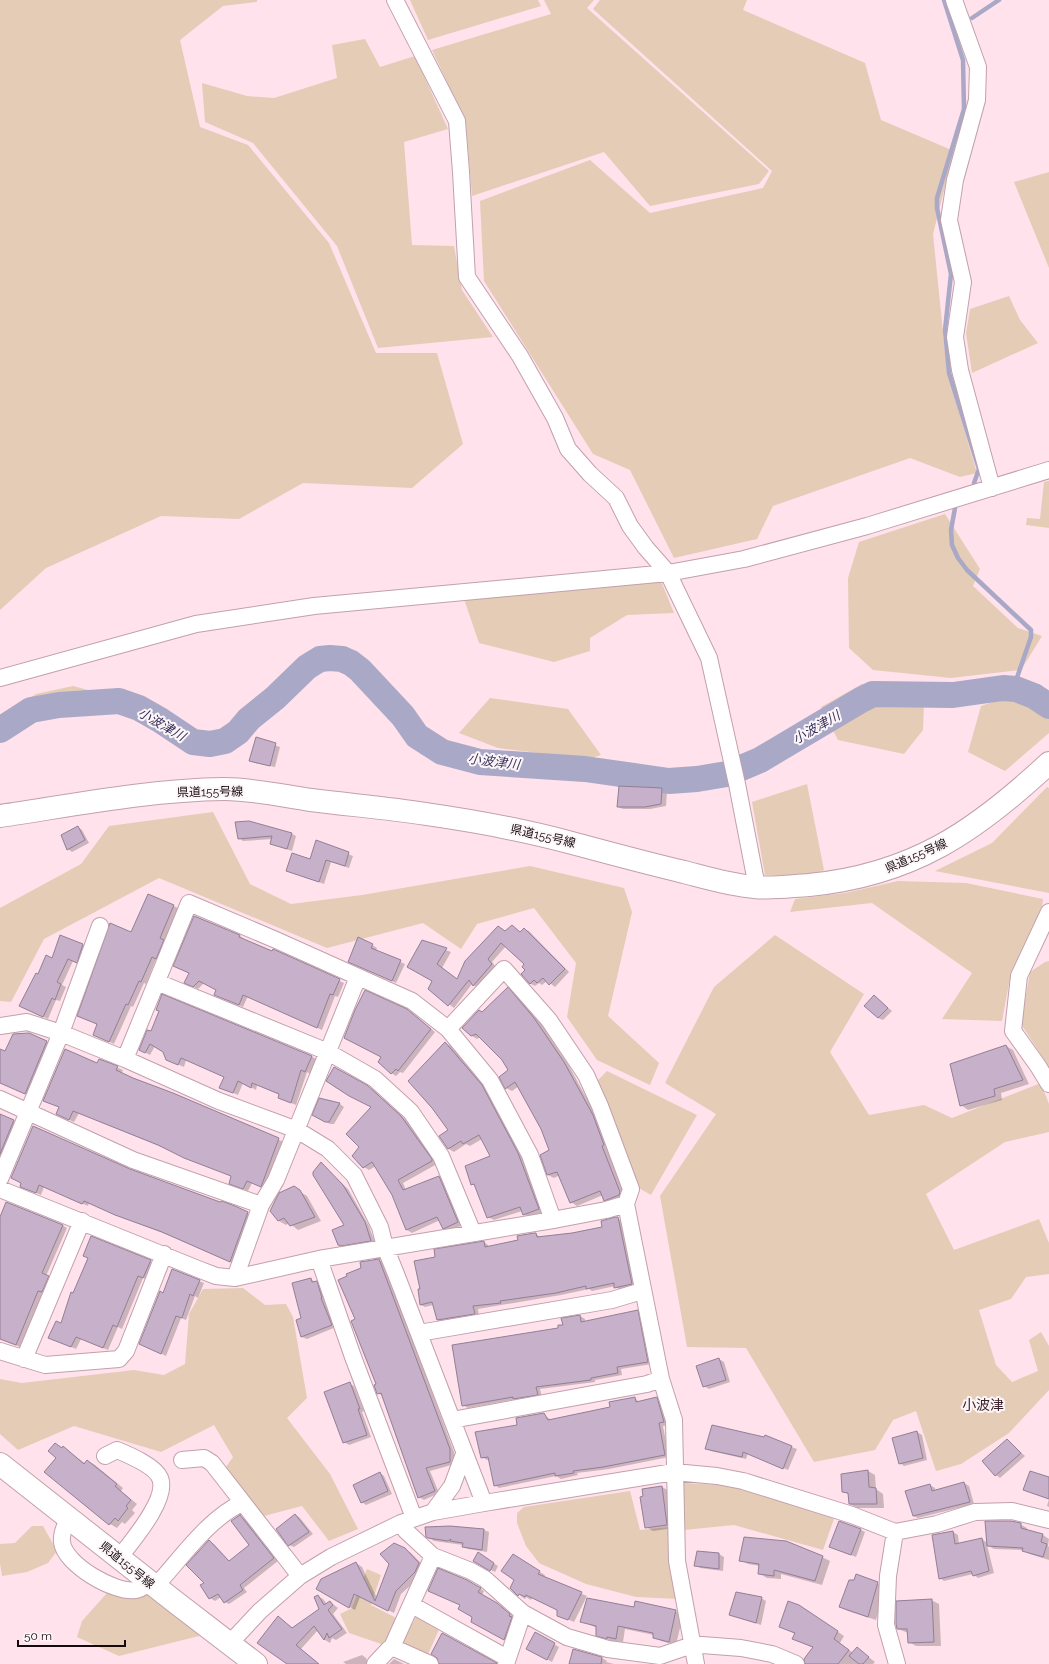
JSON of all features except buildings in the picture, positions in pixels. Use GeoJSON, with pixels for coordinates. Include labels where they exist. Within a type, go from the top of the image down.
{"type":"FeatureCollection","features":[{"type":"Feature","properties":{"kind":"main road","name":"県道155号線"},"geometry":{"type":"LineString","coordinates":[[0,816],[148,794],[227,789],[425,814],[504,827],[706,878],[757,887],[823,883],[881,872],[934,851],[1006,802],[1049,763]]}},
{"type":"Feature","properties":{"kind":"main road","name":"県道155号線"},"geometry":{"type":"LineString","coordinates":[[0,1464],[256,1664]]}},
{"type":"Feature","properties":{"kind":"street"},"geometry":{"type":"LineString","coordinates":[[395,0],[457,121],[467,277],[520,356],[555,418],[568,449],[590,474],[616,498],[630,526],[646,548],[668,573],[709,658],[737,784],[757,887]]}},
{"type":"Feature","properties":{"kind":"street"},"geometry":{"type":"LineString","coordinates":[[954,0],[978,67],[977,100],[955,180],[949,220],[963,282],[955,337],[960,370],[992,488]]}},
{"type":"Feature","properties":{"kind":"street"},"geometry":{"type":"LineString","coordinates":[[0,678],[196,624],[314,606],[668,573],[744,559],[867,526],[1049,470]]}},
{"type":"Feature","properties":{"kind":"street"},"geometry":{"type":"LineString","coordinates":[[126,1058],[189,903],[412,1001],[448,1029],[490,1080],[530,1155],[553,1220]]}},
{"type":"Feature","properties":{"kind":"street"},"geometry":{"type":"LineString","coordinates":[[1049,912],[1020,976],[1012,1031],[1038,1066],[1049,1084]]}},
{"type":"Feature","properties":{"kind":"street"},"geometry":{"type":"LineString","coordinates":[[0,1179],[60,1033],[100,926]]}},
{"type":"Feature","properties":{"kind":"street"},"geometry":{"type":"LineString","coordinates":[[448,1029],[504,969],[548,1020],[586,1075],[600,1106],[631,1189],[626,1204],[642,1291],[661,1379],[674,1420],[676,1447],[674,1472],[677,1561],[696,1664]]}},
{"type":"Feature","properties":{"kind":"street"},"geometry":{"type":"LineString","coordinates":[[235,1278],[261,1205],[276,1180],[358,977]]}},
{"type":"Feature","properties":{"kind":"street"},"geometry":{"type":"LineString","coordinates":[[157,982],[328,1052],[375,1080],[411,1112],[441,1156],[473,1233]]}},
{"type":"Feature","properties":{"kind":"street"},"geometry":{"type":"LineString","coordinates":[[0,1026],[27,1022],[60,1033],[126,1058],[219,1101],[297,1130],[328,1149],[354,1176],[380,1226],[384,1247],[419,1333],[484,1503]]}},
{"type":"Feature","properties":{"kind":"street"},"geometry":{"type":"LineString","coordinates":[[0,1099],[27,1113],[133,1160],[261,1205]]}},
{"type":"Feature","properties":{"kind":"street"},"geometry":{"type":"LineString","coordinates":[[0,1189],[216,1276],[235,1278],[318,1259],[553,1220],[606,1210],[626,1204]]}},
{"type":"Feature","properties":{"kind":"street"},"geometry":{"type":"LineString","coordinates":[[24,1360],[82,1221]]}},
{"type":"Feature","properties":{"kind":"street"},"geometry":{"type":"LineString","coordinates":[[0,1351],[24,1360],[45,1365],[119,1359],[126,1351],[164,1254]]}},
{"type":"Feature","properties":{"kind":"street"},"geometry":{"type":"LineString","coordinates":[[318,1259],[353,1357],[408,1521],[406,1531],[433,1556],[471,1571],[485,1579],[523,1613],[567,1637],[608,1649],[660,1656],[692,1645],[741,1648],[772,1654],[796,1664]]}},
{"type":"Feature","properties":{"kind":"street"},"geometry":{"type":"LineString","coordinates":[[419,1333],[612,1300],[642,1291]]}},
{"type":"Feature","properties":{"kind":"street"},"geometry":{"type":"LineString","coordinates":[[452,1420],[647,1384],[661,1379]]}},
{"type":"Feature","properties":{"kind":"street"},"geometry":{"type":"LineString","coordinates":[[105,1456],[117,1450],[132,1456],[154,1471],[160,1479],[161,1492],[154,1508],[119,1558]]}},
{"type":"Feature","properties":{"kind":"street"},"geometry":{"type":"LineString","coordinates":[[433,1512],[452,1486],[464,1454]]}},
{"type":"Feature","properties":{"kind":"street"},"geometry":{"type":"LineString","coordinates":[[182,1460],[208,1459],[300,1576]]}},
{"type":"Feature","properties":{"kind":"street"},"geometry":{"type":"LineString","coordinates":[[230,1643],[260,1611],[300,1576],[331,1557],[408,1521],[433,1512],[674,1472],[717,1476],[743,1481],[852,1515],[895,1532],[937,1524],[975,1512],[1012,1511],[1049,1520]]}},
{"type":"Feature","properties":{"kind":"street"},"geometry":{"type":"LineString","coordinates":[[69,1518],[63,1532],[63,1548],[86,1573],[124,1589],[135,1590],[161,1580],[216,1520],[230,1508],[242,1503]]}},
{"type":"Feature","properties":{"kind":"street"},"geometry":{"type":"LineString","coordinates":[[895,1532],[888,1576],[886,1625],[897,1664]]}},
{"type":"Feature","properties":{"kind":"street"},"geometry":{"type":"LineString","coordinates":[[375,1664],[392,1647],[433,1556]]}},
{"type":"Feature","properties":{"kind":"street"},"geometry":{"type":"LineString","coordinates":[[412,1605],[506,1661],[523,1613]]}},
{"type":"Feature","properties":{"kind":"street"},"geometry":{"type":"LineString","coordinates":[[392,1647],[430,1664]]}},
{"type":"Feature","properties":{"kind":"shaded area"},"geometry":{"type":"Polygon","coordinates":[[[0,0],[257,0],[257,2],[223,6],[180,40],[200,127],[248,145],[329,243],[376,353],[437,353],[463,444],[412,488],[303,483],[239,519],[161,516],[46,568],[0,610],[0,0]]]}},
{"type":"Feature","properties":{"kind":"shaded area"},"geometry":{"type":"Polygon","coordinates":[[[410,0],[538,0],[541,6],[428,40],[410,0]]]}},
{"type":"Feature","properties":{"kind":"shaded area"},"geometry":{"type":"Polygon","coordinates":[[[544,0],[594,0],[587,8],[769,171],[759,184],[650,206],[604,152],[472,196],[466,123],[432,50],[551,14],[544,0]]]}},
{"type":"Feature","properties":{"kind":"shaded area"},"geometry":{"type":"Polygon","coordinates":[[[600,0],[747,0],[743,10],[865,63],[881,120],[954,151],[933,234],[947,372],[977,473],[960,477],[910,458],[773,506],[757,539],[674,558],[630,470],[593,454],[484,281],[480,201],[590,160],[650,213],[763,188],[772,171],[593,9],[600,0]]]}},
{"type":"Feature","properties":{"kind":"shaded area"},"geometry":{"type":"Polygon","coordinates":[[[365,39],[380,67],[415,56],[448,129],[404,142],[412,245],[454,246],[462,290],[493,337],[378,348],[337,246],[253,143],[205,122],[202,83],[247,96],[274,98],[337,78],[332,45],[365,39]]]}},
{"type":"Feature","properties":{"kind":"shaded area"},"geometry":{"type":"Polygon","coordinates":[[[1049,172],[1049,268],[1014,182],[1049,172]]]}},
{"type":"Feature","properties":{"kind":"shaded area"},"geometry":{"type":"Polygon","coordinates":[[[1009,296],[1020,320],[1038,343],[972,373],[966,333],[970,309],[1009,296]]]}},
{"type":"Feature","properties":{"kind":"shaded area"},"geometry":{"type":"Polygon","coordinates":[[[1049,481],[1049,528],[1026,525],[1027,518],[1040,519],[1044,482],[1049,481]]]}},
{"type":"Feature","properties":{"kind":"shaded area"},"geometry":{"type":"Polygon","coordinates":[[[945,514],[980,569],[973,586],[1018,628],[1042,636],[1021,670],[951,678],[873,670],[849,648],[848,578],[859,542],[945,514]]]}},
{"type":"Feature","properties":{"kind":"shaded area"},"geometry":{"type":"Polygon","coordinates":[[[661,581],[674,613],[627,615],[590,638],[590,651],[554,662],[479,643],[464,599],[661,581]]]}},
{"type":"Feature","properties":{"kind":"shaded area"},"geometry":{"type":"Polygon","coordinates":[[[862,684],[924,702],[923,730],[904,754],[838,740],[821,707],[862,684]]]}},
{"type":"Feature","properties":{"kind":"shaded area"},"geometry":{"type":"Polygon","coordinates":[[[73,686],[111,696],[107,714],[58,713],[28,720],[0,743],[0,717],[36,694],[73,686]]]}},
{"type":"Feature","properties":{"kind":"shaded area"},"geometry":{"type":"Polygon","coordinates":[[[1033,688],[1049,700],[1049,733],[1005,771],[968,752],[981,706],[1033,688]]]}},
{"type":"Feature","properties":{"kind":"shaded area"},"geometry":{"type":"Polygon","coordinates":[[[490,698],[568,709],[601,755],[588,759],[498,748],[459,733],[490,698]]]}},
{"type":"Feature","properties":{"kind":"shaded area"},"geometry":{"type":"Polygon","coordinates":[[[807,784],[824,870],[809,876],[765,875],[752,802],[807,784]]]}},
{"type":"Feature","properties":{"kind":"shaded area"},"geometry":{"type":"Polygon","coordinates":[[[1047,787],[1049,788],[1049,893],[935,871],[992,843],[1047,787]]]}},
{"type":"Feature","properties":{"kind":"shaded area"},"geometry":{"type":"Polygon","coordinates":[[[213,812],[250,884],[291,904],[362,895],[530,866],[624,888],[632,912],[608,1016],[659,1063],[650,1085],[597,1060],[567,1017],[576,963],[534,908],[477,924],[461,949],[423,923],[327,948],[159,878],[44,939],[11,1002],[0,1001],[0,908],[81,864],[109,826],[213,812]]]}},
{"type":"Feature","properties":{"kind":"shaded area"},"geometry":{"type":"Polygon","coordinates":[[[898,881],[966,883],[1043,899],[1040,921],[1010,978],[1002,1021],[942,1019],[972,973],[872,903],[790,912],[795,899],[845,893],[898,881]]]}},
{"type":"Feature","properties":{"kind":"shaded area"},"geometry":{"type":"Polygon","coordinates":[[[775,935],[864,994],[830,1052],[869,1115],[924,1105],[952,1118],[1041,1083],[1049,1104],[1049,1132],[1005,1142],[926,1194],[954,1250],[1039,1219],[1049,1243],[1049,1274],[1026,1277],[1011,1299],[979,1310],[996,1365],[1012,1382],[1038,1371],[1029,1340],[1041,1332],[1049,1346],[1049,1390],[1009,1433],[961,1464],[936,1471],[916,1411],[893,1420],[875,1450],[814,1462],[746,1348],[687,1347],[660,1196],[716,1114],[665,1083],[714,987],[775,935]]]}},
{"type":"Feature","properties":{"kind":"shaded area"},"geometry":{"type":"Polygon","coordinates":[[[1049,961],[1049,1067],[1021,1024],[1030,972],[1049,961]]]}},
{"type":"Feature","properties":{"kind":"shaded area"},"geometry":{"type":"Polygon","coordinates":[[[607,1071],[697,1115],[651,1195],[637,1187],[596,1082],[607,1071]]]}},
{"type":"Feature","properties":{"kind":"shaded area"},"geometry":{"type":"Polygon","coordinates":[[[243,1288],[265,1305],[286,1304],[293,1317],[307,1398],[287,1418],[330,1474],[358,1529],[329,1541],[302,1506],[264,1516],[226,1467],[233,1457],[214,1425],[161,1452],[74,1426],[18,1450],[0,1434],[0,1379],[22,1383],[134,1370],[164,1375],[185,1364],[189,1314],[203,1289],[243,1288]]]}},
{"type":"Feature","properties":{"kind":"shaded area"},"geometry":{"type":"Polygon","coordinates":[[[684,1483],[741,1486],[835,1516],[823,1550],[734,1525],[684,1530],[684,1483]]]}},
{"type":"Feature","properties":{"kind":"shaded area"},"geometry":{"type":"Polygon","coordinates":[[[630,1491],[640,1530],[669,1527],[678,1599],[636,1597],[586,1584],[539,1563],[526,1546],[517,1523],[517,1513],[524,1507],[630,1491]]]}},
{"type":"Feature","properties":{"kind":"shaded area"},"geometry":{"type":"Polygon","coordinates":[[[32,1526],[43,1526],[57,1551],[48,1563],[27,1572],[2,1576],[0,1544],[15,1543],[32,1526]]]}},
{"type":"Feature","properties":{"kind":"shaded area"},"geometry":{"type":"Polygon","coordinates":[[[367,1569],[381,1575],[371,1605],[400,1620],[384,1645],[349,1633],[340,1614],[352,1608],[367,1569]]]}},
{"type":"Feature","properties":{"kind":"shaded area"},"geometry":{"type":"Polygon","coordinates":[[[107,1593],[151,1594],[199,1629],[199,1636],[119,1656],[77,1637],[82,1621],[107,1593]]]}},
{"type":"Feature","properties":{"kind":"shaded area"},"geometry":{"type":"Polygon","coordinates":[[[418,1613],[440,1627],[426,1659],[401,1646],[418,1613]]]}},
{"type":"Feature","properties":{"kind":"waterway"},"geometry":{"type":"LineString","coordinates":[[944,0],[963,60],[964,109],[937,198],[937,208],[951,274],[945,330],[949,373],[979,469],[974,483]]}},
{"type":"Feature","properties":{"kind":"waterway"},"geometry":{"type":"LineString","coordinates":[[972,18],[999,0]]}},
{"type":"Feature","properties":{"kind":"waterway"},"geometry":{"type":"LineString","coordinates":[[955,508],[951,530],[952,545],[958,558],[967,570],[1031,630],[1031,637],[1013,689]]}},
{"type":"Feature","properties":{"kind":"waterway","name":"小波津川"},"geometry":{"type":"LineString","coordinates":[[0,730],[31,710],[59,705],[119,701],[139,708],[193,742],[210,744],[225,741],[238,732],[249,719],[275,698],[307,667],[320,659],[330,658],[342,659],[351,663],[360,670],[403,716],[417,736],[442,752],[480,762],[585,769],[669,781],[697,779],[727,774],[760,760],[873,694],[953,695],[1003,688],[1016,689],[1034,696],[1049,706]]}},
{"type":"Feature","properties":{"kind":"district","name":"小波津"},"geometry":{"type":"Point","coordinates":[983,1405]}}]}
